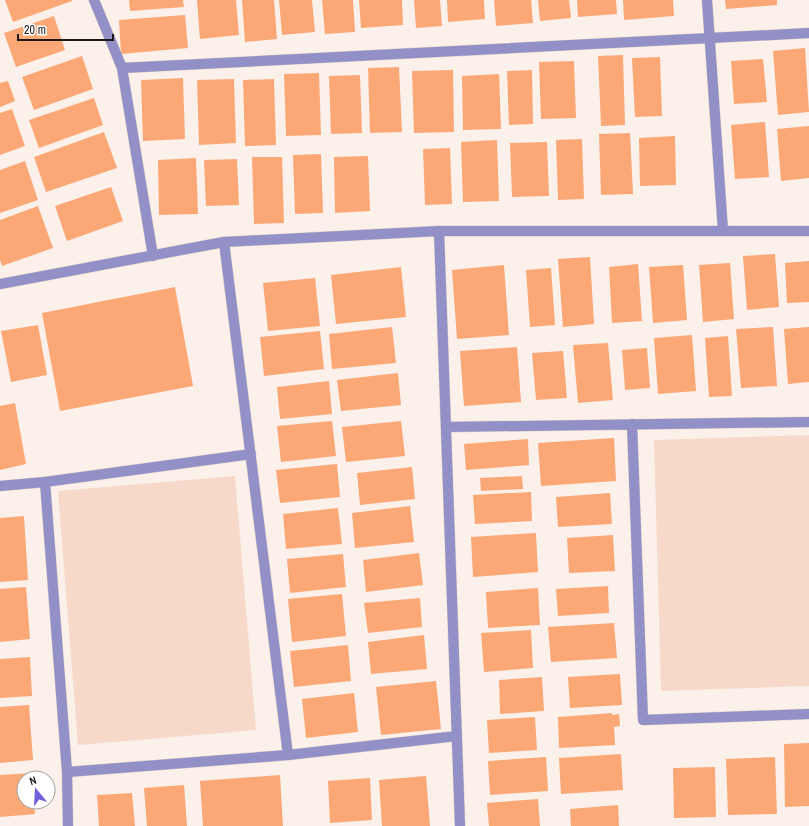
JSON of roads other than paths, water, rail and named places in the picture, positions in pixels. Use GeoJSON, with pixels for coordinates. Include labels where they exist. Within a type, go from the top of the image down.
{"type":"FeatureCollection","features":[{"type":"Feature","properties":{"kind":"street"},"geometry":{"type":"LineString","coordinates":[[94,0],[122,68],[153,256]]}},
{"type":"Feature","properties":{"kind":"street"},"geometry":{"type":"LineString","coordinates":[[707,0],[723,231]]}},
{"type":"Feature","properties":{"kind":"street"},"geometry":{"type":"LineString","coordinates":[[122,68],[809,32]]}},
{"type":"Feature","properties":{"kind":"street"},"geometry":{"type":"LineString","coordinates":[[439,231],[460,826]]}},
{"type":"Feature","properties":{"kind":"street"},"geometry":{"type":"LineString","coordinates":[[0,284],[224,242],[439,231],[809,231]]}},
{"type":"Feature","properties":{"kind":"street"},"geometry":{"type":"LineString","coordinates":[[224,242],[288,755]]}},
{"type":"Feature","properties":{"kind":"street"},"geometry":{"type":"LineString","coordinates":[[446,427],[809,422]]}},
{"type":"Feature","properties":{"kind":"street"},"geometry":{"type":"LineString","coordinates":[[632,424],[643,720],[809,714]]}},
{"type":"Feature","properties":{"kind":"street"},"geometry":{"type":"LineString","coordinates":[[0,486],[45,482],[251,454]]}},
{"type":"Feature","properties":{"kind":"street"},"geometry":{"type":"LineString","coordinates":[[45,482],[67,772],[68,826]]}},
{"type":"Feature","properties":{"kind":"street"},"geometry":{"type":"LineString","coordinates":[[67,772],[288,755],[457,736]]}}]}
